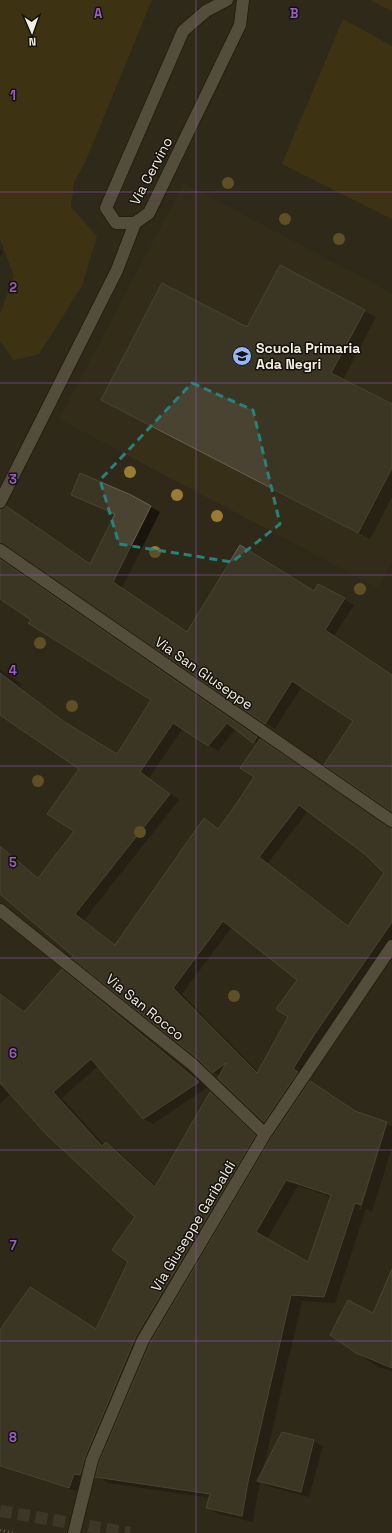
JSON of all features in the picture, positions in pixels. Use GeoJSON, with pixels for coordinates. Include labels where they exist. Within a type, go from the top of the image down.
{"type":"FeatureCollection","features":[{"type":"Feature","properties":{"kind":"street","name":"Via Cervino"},"geometry":{"type":"LineString","coordinates":[[227,0],[206,11],[183,31],[106,208],[116,223],[135,223],[150,213],[240,25],[243,0]]}},
{"type":"Feature","properties":{"kind":"street"},"geometry":{"type":"LineString","coordinates":[[0,502],[118,270],[135,223]]}},
{"type":"Feature","properties":{"kind":"street","name":"Via San Giuseppe"},"geometry":{"type":"LineString","coordinates":[[0,550],[392,821]]}},
{"type":"Feature","properties":{"kind":"street","name":"Via San Rocco"},"geometry":{"type":"LineString","coordinates":[[0,910],[192,1064],[265,1134]]}},
{"type":"Feature","properties":{"kind":"street","name":"Via Giuseppe Garibaldi"},"geometry":{"type":"LineString","coordinates":[[74,1533],[92,1460],[143,1340],[265,1134],[388,960],[392,946]]}},
{"type":"Feature","properties":{"kind":"path"},"geometry":{"type":"LineString","coordinates":[[0,1530],[15,1533]]}},
{"type":"Feature","properties":{"kind":"highlighted area"},"geometry":{"type":"Polygon","coordinates":[[[192,383],[253,410],[280,524],[232,562],[119,544],[100,480],[192,383]]]}},
{"type":"Feature","properties":{"kind":"shaded area"},"geometry":{"type":"Polygon","coordinates":[[[0,0],[152,0],[87,158],[74,183],[71,207],[97,236],[82,286],[39,354],[14,360],[0,341],[0,314],[14,276],[0,239],[0,0]]]}},
{"type":"Feature","properties":{"kind":"shaded area"},"geometry":{"type":"Polygon","coordinates":[[[370,0],[392,0],[392,11],[370,0]]]}},
{"type":"Feature","properties":{"kind":"shaded area"},"geometry":{"type":"Polygon","coordinates":[[[343,19],[392,46],[392,219],[282,164],[343,19]]]}},
{"type":"Feature","properties":{"kind":"shaded area","name":"Scuola Primaria Ada Negri"},"geometry":{"type":"Polygon","coordinates":[[[184,183],[392,293],[392,562],[378,588],[59,419],[184,183]]]}},
{"type":"Feature","properties":{"kind":"building"},"geometry":{"type":"Polygon","coordinates":[[[280,265],[365,310],[331,373],[392,404],[392,468],[358,533],[101,400],[162,283],[247,327],[280,265]]]}},
{"type":"Feature","properties":{"kind":"building"},"geometry":{"type":"Polygon","coordinates":[[[80,473],[131,495],[151,506],[113,582],[187,632],[240,545],[314,591],[318,584],[345,598],[325,630],[392,675],[392,812],[324,765],[353,721],[292,681],[265,724],[0,543],[0,509],[6,506],[90,564],[115,514],[71,495],[80,473]]]}},
{"type":"Feature","properties":{"kind":"building"},"geometry":{"type":"Polygon","coordinates":[[[0,559],[257,737],[253,743],[227,723],[208,746],[173,723],[140,772],[170,794],[75,914],[115,945],[204,818],[218,829],[237,803],[254,777],[240,768],[260,739],[392,828],[392,922],[314,1035],[293,1069],[298,1072],[264,1122],[218,1078],[226,1063],[212,1073],[197,1058],[71,958],[73,956],[0,894],[0,846],[38,878],[74,831],[47,814],[79,769],[0,715],[0,673],[66,723],[117,754],[151,700],[28,623],[31,620],[0,599],[0,559]],[[299,805],[259,857],[348,926],[384,873],[366,855],[299,805]],[[223,921],[173,988],[257,1073],[288,1017],[276,1009],[297,980],[223,921]]]}},
{"type":"Feature","properties":{"kind":"building"},"geometry":{"type":"Polygon","coordinates":[[[62,969],[199,1082],[143,1119],[91,1059],[53,1092],[102,1146],[106,1142],[155,1187],[210,1092],[256,1135],[136,1336],[85,1457],[80,1475],[74,1474],[69,1488],[0,1466],[0,1330],[30,1287],[96,1329],[128,1262],[112,1250],[135,1217],[47,1135],[0,1083],[0,994],[24,1012],[62,969]]]}},
{"type":"Feature","properties":{"kind":"building"},"geometry":{"type":"Polygon","coordinates":[[[310,1081],[355,1111],[387,1122],[361,1205],[355,1203],[324,1297],[291,1295],[248,1482],[242,1516],[206,1508],[210,1494],[95,1477],[99,1462],[150,1343],[271,1138],[310,1081]],[[286,1180],[256,1232],[308,1262],[331,1195],[286,1180]]]}},
{"type":"Feature","properties":{"kind":"building"},"geometry":{"type":"Polygon","coordinates":[[[392,1269],[392,1368],[356,1353],[330,1335],[348,1300],[373,1313],[392,1269]]]}},
{"type":"Feature","properties":{"kind":"building"},"geometry":{"type":"Polygon","coordinates":[[[282,1432],[314,1440],[301,1492],[257,1481],[282,1432]]]}},
{"type":"Feature","properties":{"kind":"tunnel"},"geometry":{"type":"LineString","coordinates":[[0,1511],[130,1533]]}},
{"type":"Feature","properties":{"kind":"place","name":"Scuola Primaria Ada Negri"},"geometry":{"type":"Point","coordinates":[242,356]}}]}
